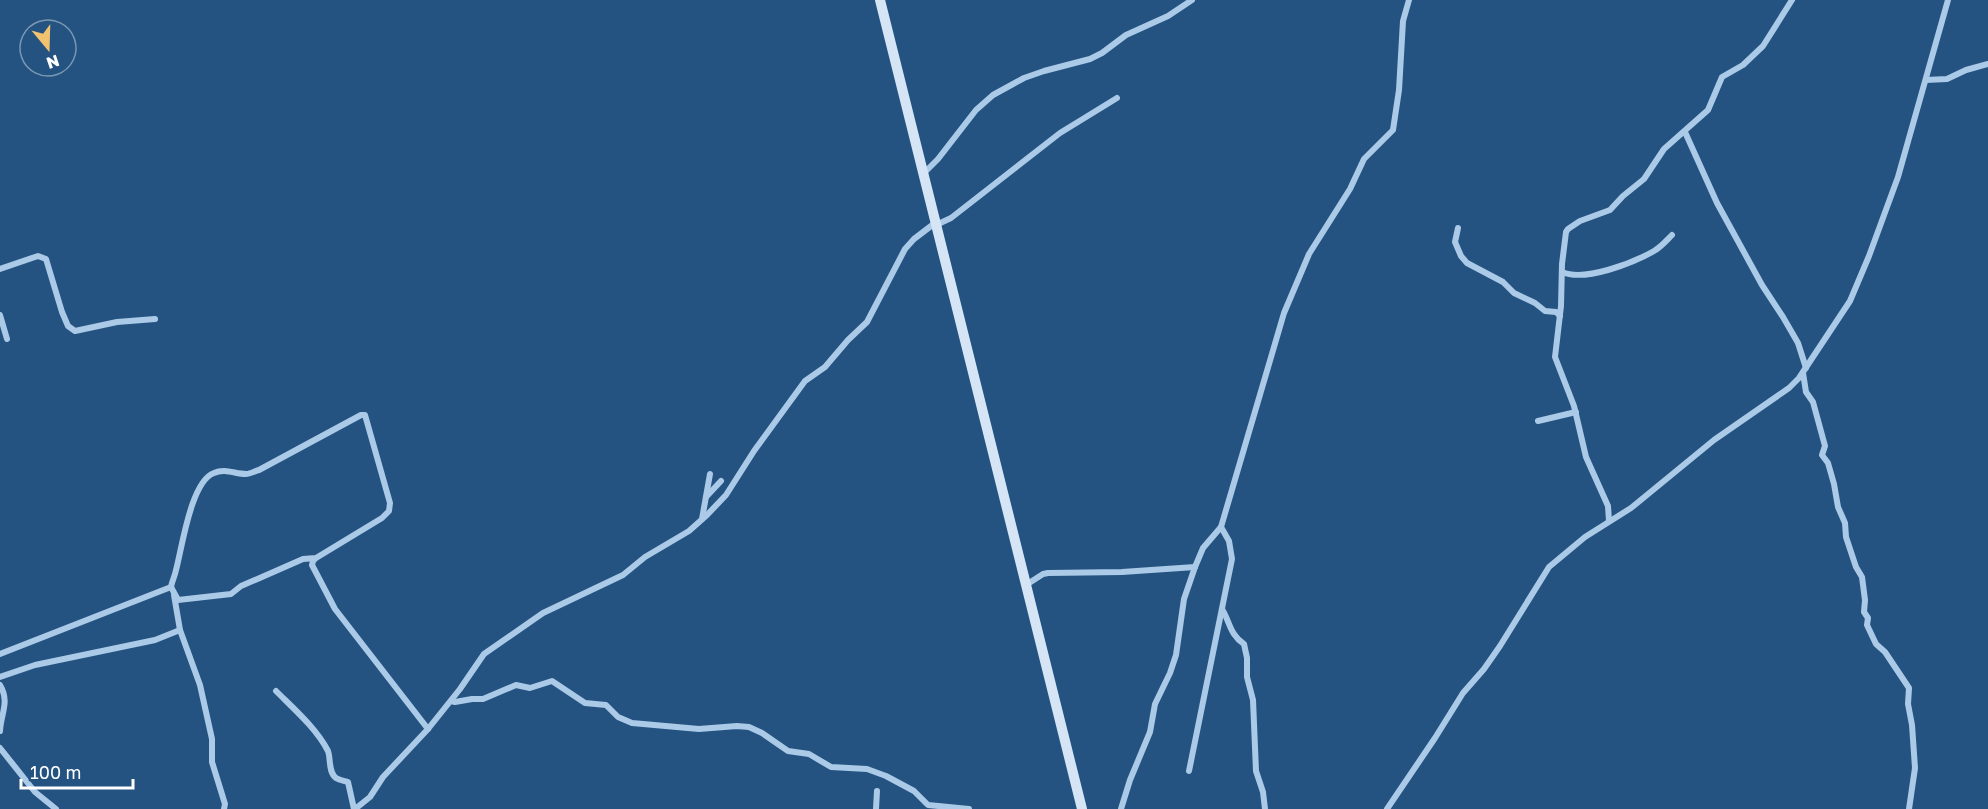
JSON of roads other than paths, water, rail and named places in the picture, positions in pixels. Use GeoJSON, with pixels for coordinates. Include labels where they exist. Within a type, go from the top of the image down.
{"type":"FeatureCollection","features":[{"type":"Feature","properties":{"kind":"street"},"geometry":{"type":"LineString","coordinates":[[880,0],[1082,809]]}},
{"type":"Feature","properties":{"kind":"street"},"geometry":{"type":"LineString","coordinates":[[923,174],[938,159],[976,110],[993,95],[1024,78],[1090,59],[1126,35],[1168,16],[1192,0]]}},
{"type":"Feature","properties":{"kind":"street"},"geometry":{"type":"LineString","coordinates":[[1121,809],[1150,732],[1155,704],[1176,655],[1184,599],[1194,567],[1203,548],[1221,527],[1284,313],[1309,254],[1350,189],[1357,170],[1364,159],[1393,130],[1399,90],[1403,21],[1408,0]]}},
{"type":"Feature","properties":{"kind":"street"},"geometry":{"type":"LineString","coordinates":[[1609,521],[1608,506],[1581,443],[1576,412],[1555,357],[1565,240],[1568,229],[1580,221],[1610,210],[1644,179],[1664,149],[1708,110],[1722,77],[1743,65],[1763,46],[1792,0]]}},
{"type":"Feature","properties":{"kind":"street"},"geometry":{"type":"LineString","coordinates":[[1387,809],[1436,738],[1463,693],[1500,646],[1549,567],[1585,537],[1631,508],[1714,440],[1789,388],[1804,370],[1850,301],[1869,256],[1898,177],[1948,0]]}},
{"type":"Feature","properties":{"kind":"street"},"geometry":{"type":"LineString","coordinates":[[1926,80],[1947,79],[1966,70],[1988,64]]}},
{"type":"Feature","properties":{"kind":"street"},"geometry":{"type":"LineString","coordinates":[[276,691],[322,743],[329,755],[333,776],[348,782],[355,809],[370,797],[388,772],[428,729],[484,654],[543,613],[623,575],[645,557],[688,531],[726,495],[805,381],[825,367],[867,322],[905,249],[914,238],[936,224],[951,218],[1060,133],[1117,98]]}},
{"type":"Feature","properties":{"kind":"street"},"geometry":{"type":"LineString","coordinates":[[1685,132],[1717,203],[1762,285],[1798,343],[1806,392],[1813,402],[1825,446],[1822,455],[1828,463],[1838,507],[1845,523],[1846,537],[1862,577],[1867,625],[1876,644],[1885,652],[1909,687],[1908,704],[1915,768],[1909,809]]}},
{"type":"Feature","properties":{"kind":"street"},"geometry":{"type":"LineString","coordinates":[[1458,228],[1455,242],[1467,263],[1503,282],[1514,293],[1535,303],[1545,311],[1556,312],[1560,316]]}},
{"type":"Feature","properties":{"kind":"street"},"geometry":{"type":"LineString","coordinates":[[1562,284],[1573,276],[1609,269],[1647,255],[1672,235]]}},
{"type":"Feature","properties":{"kind":"street"},"geometry":{"type":"LineString","coordinates":[[0,269],[38,256],[46,259],[62,312],[68,326],[75,331],[117,322],[155,319]]}},
{"type":"Feature","properties":{"kind":"street"},"geometry":{"type":"LineString","coordinates":[[1562,272],[1573,276]]}},
{"type":"Feature","properties":{"kind":"street"},"geometry":{"type":"LineString","coordinates":[[0,315],[7,339]]}},
{"type":"Feature","properties":{"kind":"street"},"geometry":{"type":"LineString","coordinates":[[1538,421],[1576,412]]}},
{"type":"Feature","properties":{"kind":"street"},"geometry":{"type":"LineString","coordinates":[[224,809],[225,804],[212,762],[212,739],[200,685],[180,630],[171,587],[185,525],[200,489],[210,474],[222,470],[246,474],[259,470],[361,415],[365,415],[390,503],[389,512],[316,558],[312,561],[312,565],[335,609],[428,729]]}},
{"type":"Feature","properties":{"kind":"street"},"geometry":{"type":"LineString","coordinates":[[702,519],[710,474]]}},
{"type":"Feature","properties":{"kind":"street"},"geometry":{"type":"LineString","coordinates":[[706,497],[721,481]]}},
{"type":"Feature","properties":{"kind":"street"},"geometry":{"type":"LineString","coordinates":[[1190,771],[1232,559],[1229,542],[1221,527]]}},
{"type":"Feature","properties":{"kind":"street"},"geometry":{"type":"LineString","coordinates":[[174,595],[178,600],[231,594],[241,586],[303,559],[316,558]]}},
{"type":"Feature","properties":{"kind":"street"},"geometry":{"type":"LineString","coordinates":[[1026,585],[1043,573],[1122,572],[1194,567]]}},
{"type":"Feature","properties":{"kind":"street"},"geometry":{"type":"LineString","coordinates":[[0,654],[171,587]]}},
{"type":"Feature","properties":{"kind":"street"},"geometry":{"type":"LineString","coordinates":[[1222,609],[1230,629],[1244,644],[1246,651],[1247,677],[1253,700],[1256,771],[1263,792],[1265,809]]}},
{"type":"Feature","properties":{"kind":"street"},"geometry":{"type":"LineString","coordinates":[[0,677],[35,665],[155,640],[180,630]]}},
{"type":"Feature","properties":{"kind":"street"},"geometry":{"type":"LineString","coordinates":[[451,701],[483,699],[516,685],[530,688],[552,681],[585,703],[606,705],[618,717],[632,723],[699,729],[749,727],[762,733],[788,752],[809,754],[831,767],[867,769],[886,776],[914,791],[928,805],[969,809]]}},
{"type":"Feature","properties":{"kind":"street"},"geometry":{"type":"LineString","coordinates":[[0,685],[4,691],[6,705],[0,731]]}},
{"type":"Feature","properties":{"kind":"street"},"geometry":{"type":"LineString","coordinates":[[0,739],[0,747],[35,792],[56,809]]}},
{"type":"Feature","properties":{"kind":"street"},"geometry":{"type":"LineString","coordinates":[[876,809],[878,791]]}}]}
